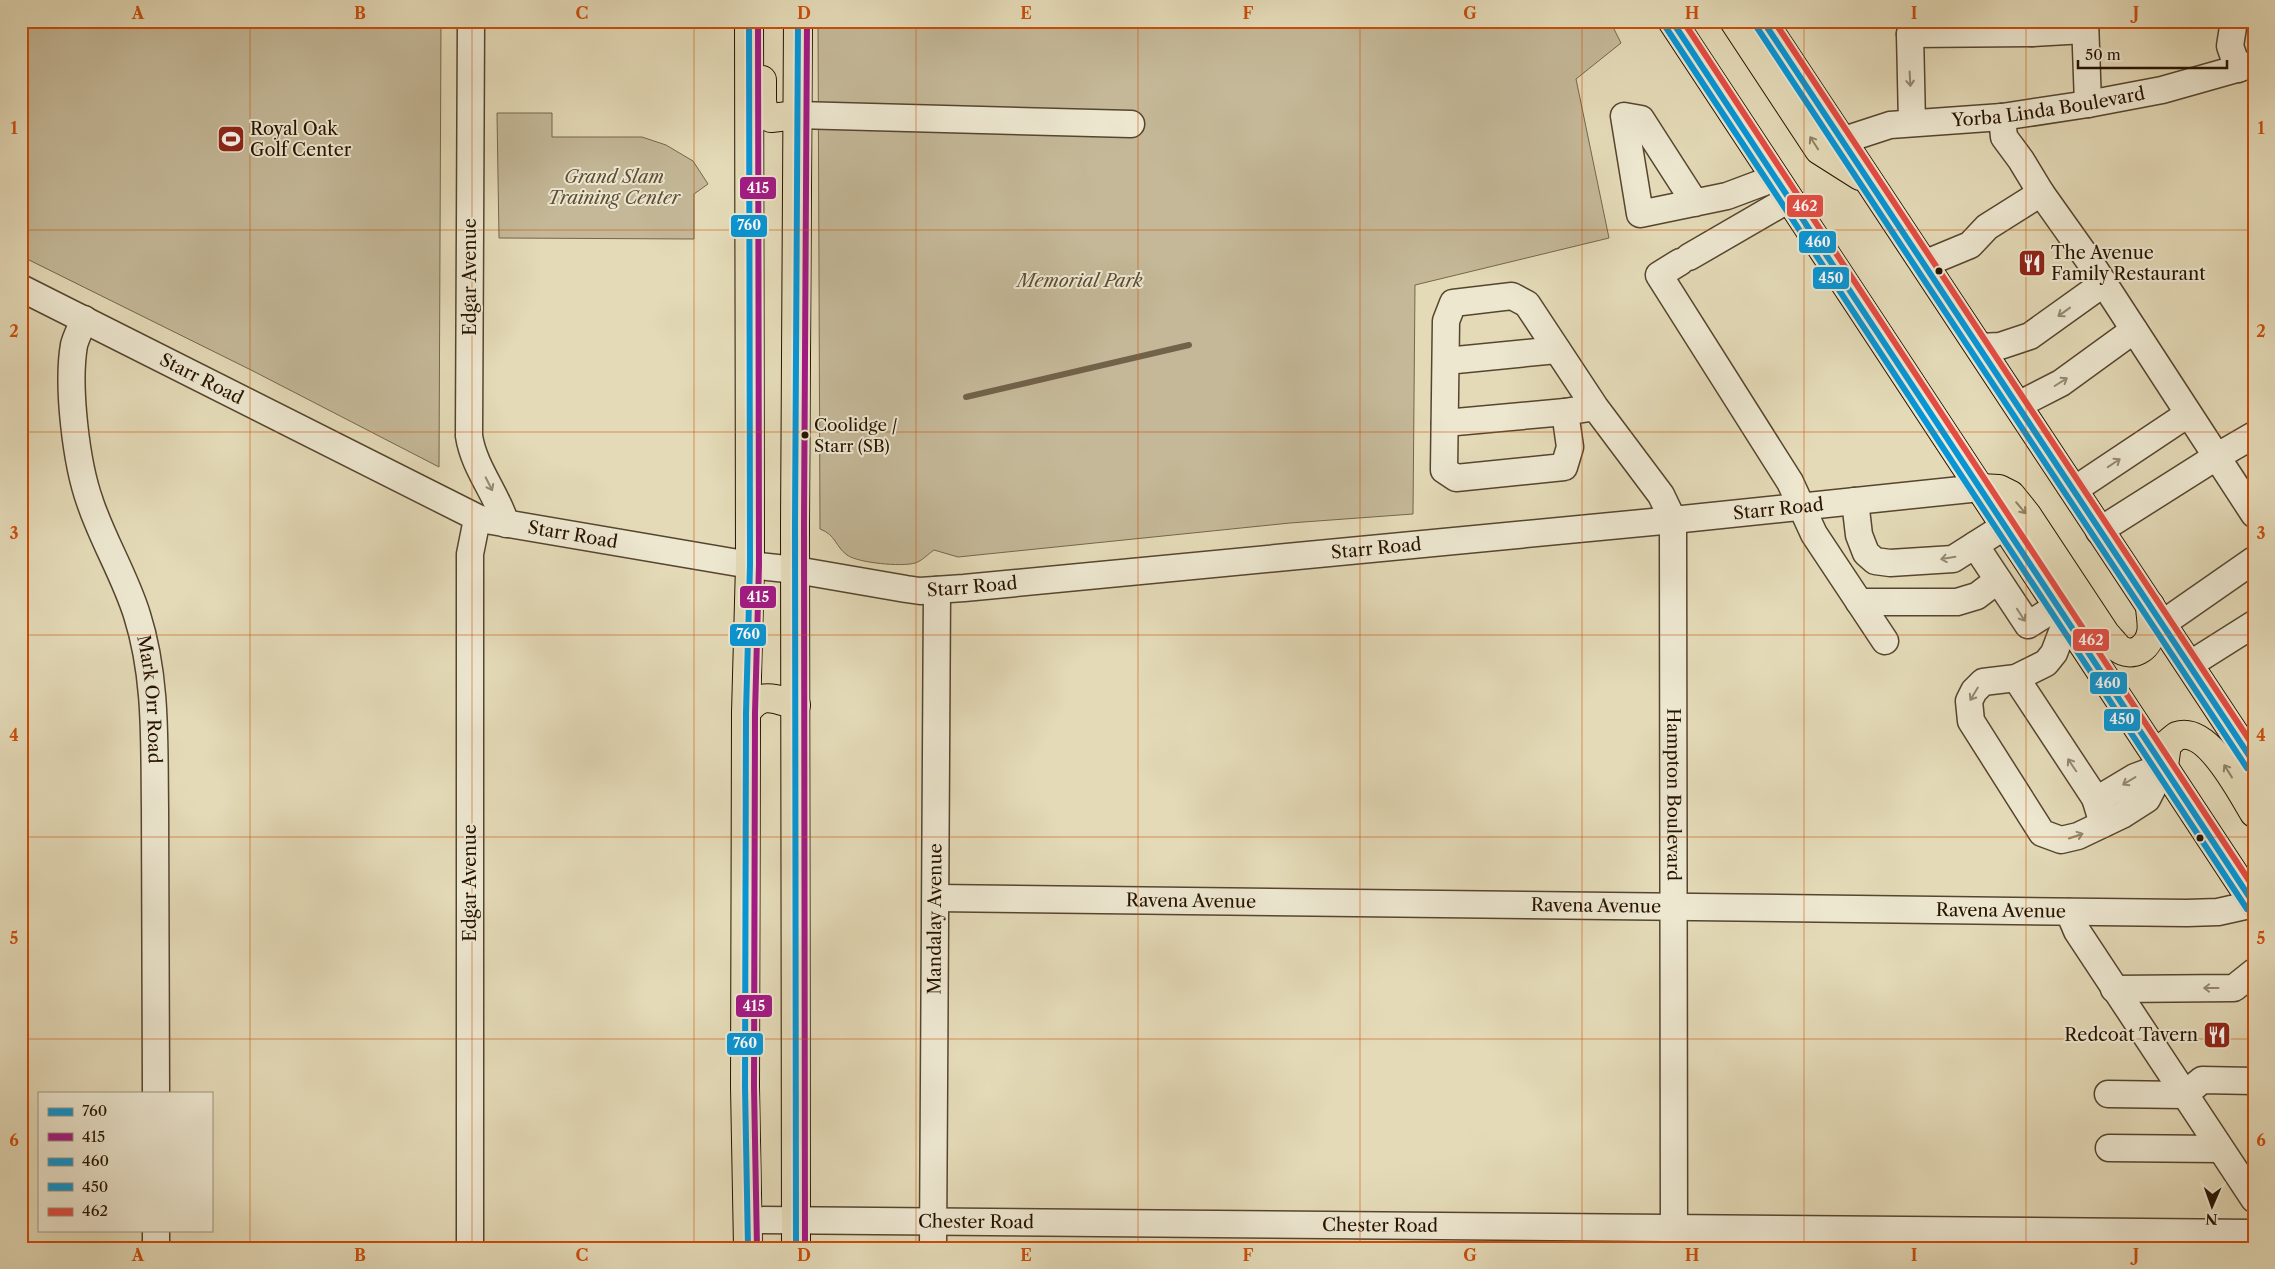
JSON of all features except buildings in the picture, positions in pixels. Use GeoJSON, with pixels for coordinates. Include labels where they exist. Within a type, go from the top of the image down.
{"type":"FeatureCollection","features":[{"type":"Feature","properties":{"kind":"main road"},"geometry":{"type":"LineString","coordinates":[[748,1248],[745,1087],[746,713],[750,565],[749,21]]}},
{"type":"Feature","properties":{"kind":"main road"},"geometry":{"type":"LineString","coordinates":[[762,21],[762,101],[764,114],[771,118],[797,115]]}},
{"type":"Feature","properties":{"kind":"main road"},"geometry":{"type":"LineString","coordinates":[[796,1248],[798,21]]}},
{"type":"Feature","properties":{"kind":"main road"},"geometry":{"type":"LineString","coordinates":[[1672,21],[2254,904]]}},
{"type":"Feature","properties":{"kind":"main road"},"geometry":{"type":"LineString","coordinates":[[1734,21],[1819,150],[1867,181]]}},
{"type":"Feature","properties":{"kind":"main road"},"geometry":{"type":"LineString","coordinates":[[1763,21],[1867,181],[2018,405],[2099,531],[2254,763]]}},
{"type":"Feature","properties":{"kind":"main road"},"geometry":{"type":"LineString","coordinates":[[1980,488],[1998,489],[2011,496],[2027,515],[2105,633],[2119,649],[2127,652],[2137,651],[2146,645],[2152,632],[2156,615]]}},
{"type":"Feature","properties":{"kind":"main road"},"geometry":{"type":"LineString","coordinates":[[746,713],[753,702],[762,698],[796,705]]}},
{"type":"Feature","properties":{"kind":"main road"},"geometry":{"type":"LineString","coordinates":[[2164,766],[2167,744],[2176,736],[2200,739],[2219,757],[2254,813]]}},
{"type":"Feature","properties":{"kind":"street","name":"Edgar Avenue"},"geometry":{"type":"LineString","coordinates":[[471,21],[470,445],[501,508],[506,524]]}},
{"type":"Feature","properties":{"kind":"street"},"geometry":{"type":"LineString","coordinates":[[2234,21],[2230,46],[2246,66]]}},
{"type":"Feature","properties":{"kind":"street"},"geometry":{"type":"LineString","coordinates":[[1912,124],[1919,28],[2084,25],[2088,62],[2088,104]]}},
{"type":"Feature","properties":{"kind":"street","name":"Yorba Linda Boulevard"},"geometry":{"type":"LineString","coordinates":[[1841,141],[1890,125],[2002,117],[2088,104],[2162,90],[2246,66]]}},
{"type":"Feature","properties":{"kind":"street"},"geometry":{"type":"LineString","coordinates":[[797,115],[1131,124]]}},
{"type":"Feature","properties":{"kind":"street"},"geometry":{"type":"LineString","coordinates":[[2002,117],[2004,137],[2022,160],[2041,194],[2104,283],[2254,514]]}},
{"type":"Feature","properties":{"kind":"street"},"geometry":{"type":"LineString","coordinates":[[1695,203],[1782,188]]}},
{"type":"Feature","properties":{"kind":"street"},"geometry":{"type":"LineString","coordinates":[[1782,188],[1685,260],[1659,275],[1790,482],[1814,534],[1885,641]]}},
{"type":"Feature","properties":{"kind":"street"},"geometry":{"type":"LineString","coordinates":[[1924,264],[1970,245],[1987,227],[2041,194]]}},
{"type":"Feature","properties":{"kind":"street"},"geometry":{"type":"LineString","coordinates":[[1979,348],[2000,346],[2030,336],[2104,283]]}},
{"type":"Feature","properties":{"kind":"street","name":"Starr Road"},"geometry":{"type":"LineString","coordinates":[[21,288],[480,519],[750,565],[796,570],[906,589],[937,590],[1673,520],[1980,488]]}},
{"type":"Feature","properties":{"kind":"street"},"geometry":{"type":"LineString","coordinates":[[1565,412],[1570,447],[1564,467],[1456,478],[1444,470],[1446,321],[1453,303],[1512,296],[1526,304],[1595,407],[1661,495],[1673,520]]}},
{"type":"Feature","properties":{"kind":"street","name":"Mark Orr Road"},"geometry":{"type":"LineString","coordinates":[[84,319],[74,344],[73,366],[74,421],[81,469],[89,500],[137,614],[152,683],[156,847],[156,1092]]}},
{"type":"Feature","properties":{"kind":"street"},"geometry":{"type":"LineString","coordinates":[[2018,405],[2061,383],[2134,330]]}},
{"type":"Feature","properties":{"kind":"street"},"geometry":{"type":"LineString","coordinates":[[1446,361],[1557,350]]}},
{"type":"Feature","properties":{"kind":"street"},"geometry":{"type":"LineString","coordinates":[[1445,423],[1565,412],[1595,407]]}},
{"type":"Feature","properties":{"kind":"street"},"geometry":{"type":"LineString","coordinates":[[2074,490],[2188,414]]}},
{"type":"Feature","properties":{"kind":"street"},"geometry":{"type":"LineString","coordinates":[[2099,531],[2254,435]]}},
{"type":"Feature","properties":{"kind":"street"},"geometry":{"type":"LineString","coordinates":[[1855,501],[1859,535],[1866,553],[1875,561],[1890,563],[1953,559],[2005,526]]}},
{"type":"Feature","properties":{"kind":"street","name":"Edgar Avenue"},"geometry":{"type":"LineString","coordinates":[[470,1248],[470,554],[475,530],[480,519]]}},
{"type":"Feature","properties":{"kind":"street","name":"Hampton Boulevard"},"geometry":{"type":"LineString","coordinates":[[1673,520],[1674,1238]]}},
{"type":"Feature","properties":{"kind":"street"},"geometry":{"type":"LineString","coordinates":[[1975,545],[2028,625],[2062,612]]}},
{"type":"Feature","properties":{"kind":"street"},"geometry":{"type":"LineString","coordinates":[[2156,615],[2254,560]]}},
{"type":"Feature","properties":{"kind":"street"},"geometry":{"type":"LineString","coordinates":[[1859,602],[1957,602],[1977,596],[1998,580]]}},
{"type":"Feature","properties":{"kind":"street","name":"Mandalay Avenue"},"geometry":{"type":"LineString","coordinates":[[933,1248],[937,590]]}},
{"type":"Feature","properties":{"kind":"street"},"geometry":{"type":"LineString","coordinates":[[2062,612],[2054,653],[2046,663],[2016,678],[1983,682],[1974,691],[1969,701],[1971,721],[2042,833],[2061,840],[2078,836],[2122,815],[2147,799],[2164,766]]}},
{"type":"Feature","properties":{"kind":"street"},"geometry":{"type":"LineString","coordinates":[[2189,665],[2254,624]]}},
{"type":"Feature","properties":{"kind":"street"},"geometry":{"type":"LineString","coordinates":[[2016,678],[2095,798],[2102,824]]}},
{"type":"Feature","properties":{"kind":"street"},"geometry":{"type":"LineString","coordinates":[[2095,798],[2105,795],[2135,777],[2164,766]]}},
{"type":"Feature","properties":{"kind":"street","name":"Ravena Avenue"},"geometry":{"type":"LineString","coordinates":[[936,898],[2187,914],[2218,912],[2254,904]]}},
{"type":"Feature","properties":{"kind":"street"},"geometry":{"type":"LineString","coordinates":[[2069,912],[2077,932],[2254,1199]]}},
{"type":"Feature","properties":{"kind":"street"},"geometry":{"type":"LineString","coordinates":[[2114,989],[2234,988],[2254,972]]}},
{"type":"Feature","properties":{"kind":"street"},"geometry":{"type":"LineString","coordinates":[[2108,1094],[2184,1095],[2202,1080],[2254,1082]]}},
{"type":"Feature","properties":{"kind":"street"},"geometry":{"type":"LineString","coordinates":[[2109,1148],[2220,1149]]}},
{"type":"Feature","properties":{"kind":"street","name":"Chester Road"},"geometry":{"type":"LineString","coordinates":[[748,1220],[933,1221],[1674,1238],[2254,1234]]}},
{"type":"Feature","properties":{"kind":"street"},"geometry":{"type":"LineString","coordinates":[[156,1232],[156,1248]]}},
{"type":"Feature","properties":{"kind":"green space","name":"Royal Oak Golf Center"},"geometry":{"type":"Polygon","coordinates":[[[21,21],[441,21],[439,467],[253,371],[21,256],[21,21]]]}},
{"type":"Feature","properties":{"kind":"green space","name":"Memorial Park"},"geometry":{"type":"Polygon","coordinates":[[[818,21],[1610,21],[1621,43],[1576,79],[1609,238],[1415,285],[1413,514],[1290,523],[958,557],[934,550],[920,561],[900,565],[860,560],[847,555],[829,534],[820,529],[818,21]]]}},
{"type":"Feature","properties":{"kind":"green space","name":"Grand Slam Training Center"},"geometry":{"type":"Polygon","coordinates":[[[497,113],[552,113],[552,137],[642,137],[666,145],[693,161],[708,184],[694,194],[694,239],[499,238],[497,113]]]}},
{"type":"Feature","properties":{"kind":"green space"},"geometry":{"type":"Polygon","coordinates":[[[1687,1237],[2018,1245],[2018,1248],[1687,1248],[1687,1237]]]}},
{"type":"Feature","properties":{"kind":"waterway"},"geometry":{"type":"LineString","coordinates":[[966,397],[1189,345]]}},
{"type":"Feature","properties":{"kind":"transit line","name":"760"},"geometry":{"type":"LineString","coordinates":[[748,1248],[745,1087],[746,713],[750,565],[749,21]]}},
{"type":"Feature","properties":{"kind":"transit line","name":"415"},"geometry":{"type":"LineString","coordinates":[[757,1248],[754,1087],[755,713],[759,565],[758,21]]}},
{"type":"Feature","properties":{"kind":"transit line","name":"760"},"geometry":{"type":"LineString","coordinates":[[796,1248],[795,524],[798,21]]}},
{"type":"Feature","properties":{"kind":"transit line","name":"415"},"geometry":{"type":"LineString","coordinates":[[805,1248],[804,524],[807,21]]}},
{"type":"Feature","properties":{"kind":"transit line","name":"460"},"geometry":{"type":"LineString","coordinates":[[1672,21],[2254,904]]}},
{"type":"Feature","properties":{"kind":"transit line","name":"462"},"geometry":{"type":"LineString","coordinates":[[1683,21],[2254,888]]}},
{"type":"Feature","properties":{"kind":"transit line","name":"460"},"geometry":{"type":"LineString","coordinates":[[1763,21],[2254,763]]}},
{"type":"Feature","properties":{"kind":"transit line","name":"462"},"geometry":{"type":"LineString","coordinates":[[1774,21],[2254,747]]}},
{"type":"Feature","properties":{"kind":"transit line","name":"450"},"geometry":{"type":"LineString","coordinates":[[1665,26],[2247,909]]}},
{"type":"Feature","properties":{"kind":"transit line","name":"450"},"geometry":{"type":"LineString","coordinates":[[1756,26],[2247,768]]}},
{"type":"Feature","properties":{"kind":"place","name":"Royal Oak Golf Center"},"geometry":{"type":"Point","coordinates":[231,139]}},
{"type":"Feature","properties":{"kind":"place","name":"The Avenue Family Restaurant"},"geometry":{"type":"Point","coordinates":[2032,263]}},
{"type":"Feature","properties":{"kind":"place","name":"Coolidge / Starr (SB)"},"geometry":{"type":"Point","coordinates":[805,435]}},
{"type":"Feature","properties":{"kind":"place","name":"Redcoat Tavern"},"geometry":{"type":"Point","coordinates":[2217,1035]}}]}
